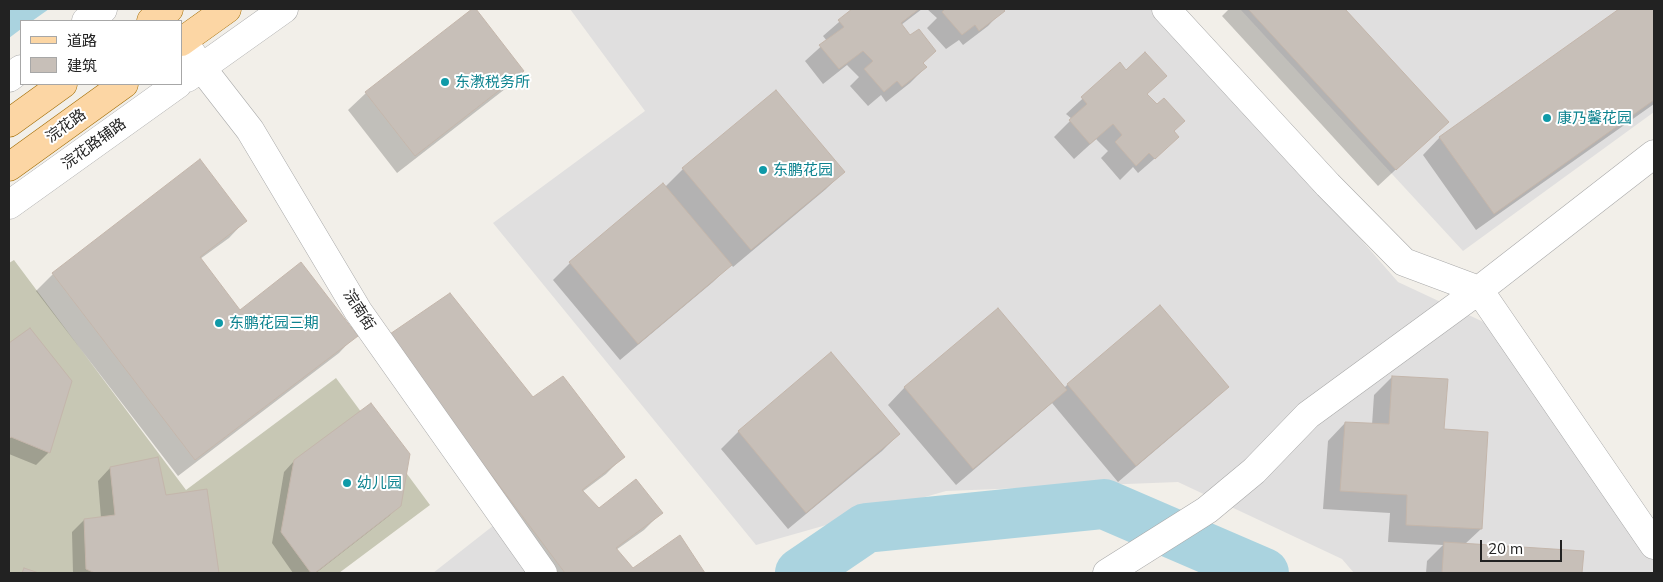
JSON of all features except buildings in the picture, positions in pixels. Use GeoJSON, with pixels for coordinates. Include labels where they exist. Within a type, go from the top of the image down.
{"type":"FeatureCollection","features":[{"type":"Feature","properties":{"kind":"main road"},"geometry":{"type":"LineString","coordinates":[[152,20],[169,9]]}},
{"type":"Feature","properties":{"kind":"main road"},"geometry":{"type":"LineString","coordinates":[[182,41],[227,9]]}},
{"type":"Feature","properties":{"kind":"main road"},"geometry":{"type":"LineString","coordinates":[[9,123],[62,85]]}},
{"type":"Feature","properties":{"kind":"main road","name":"浣花路"},"geometry":{"type":"LineString","coordinates":[[9,167],[123,85]]}},
{"type":"Feature","properties":{"kind":"street"},"geometry":{"type":"LineString","coordinates":[[87,20],[103,9]]}},
{"type":"Feature","properties":{"kind":"street","name":"浣花路辅路"},"geometry":{"type":"LineString","coordinates":[[187,78],[284,9]]}},
{"type":"Feature","properties":{"kind":"street"},"geometry":{"type":"LineString","coordinates":[[1166,9],[1328,185],[1404,262],[1479,290],[1654,545]]}},
{"type":"Feature","properties":{"kind":"street","name":"浣南街"},"geometry":{"type":"LineString","coordinates":[[182,41],[187,78],[250,130],[358,311],[543,573]]}},
{"type":"Feature","properties":{"kind":"street"},"geometry":{"type":"LineString","coordinates":[[9,78],[20,70]]}},
{"type":"Feature","properties":{"kind":"street","name":"浣花路辅路"},"geometry":{"type":"LineString","coordinates":[[9,205],[177,85]]}},
{"type":"Feature","properties":{"kind":"street"},"geometry":{"type":"LineString","coordinates":[[1107,573],[1207,510],[1254,471],[1308,415],[1479,290],[1654,154]]}},
{"type":"Feature","properties":{"kind":"shaded area"},"geometry":{"type":"Polygon","coordinates":[[[570,9],[1154,9],[1257,120],[1398,282],[1490,325],[1654,556],[1654,573],[1354,573],[1342,559],[1178,482],[946,491],[756,545],[493,223],[645,111],[570,9]]]}},
{"type":"Feature","properties":{"kind":"shaded area","name":"康乃馨花园"},"geometry":{"type":"Polygon","coordinates":[[[1240,9],[1654,9],[1654,112],[1463,251],[1240,9]]]}},
{"type":"Feature","properties":{"kind":"shaded area"},"geometry":{"type":"Polygon","coordinates":[[[14,260],[186,490],[336,378],[430,505],[339,573],[9,573],[9,263],[14,260]]]}},
{"type":"Feature","properties":{"kind":"shaded area"},"geometry":{"type":"Polygon","coordinates":[[[503,518],[547,573],[433,573],[503,518]]]}},
{"type":"Feature","properties":{"kind":"water"},"geometry":{"type":"Polygon","coordinates":[[[9,9],[49,9],[33,20],[20,20],[20,30],[9,38],[9,9]]]}},
{"type":"Feature","properties":{"kind":"waterway"},"geometry":{"type":"LineString","coordinates":[[800,573],[866,528],[1104,504],[1264,573]]}},
{"type":"Feature","properties":{"kind":"place","name":"东漖税务所"},"geometry":{"type":"Point","coordinates":[445,82]}},
{"type":"Feature","properties":{"kind":"place","name":"康乃馨花园"},"geometry":{"type":"Point","coordinates":[1547,118]}},
{"type":"Feature","properties":{"kind":"place","name":"东鹏花园"},"geometry":{"type":"Point","coordinates":[763,170]}},
{"type":"Feature","properties":{"kind":"place","name":"东鹏花园三期"},"geometry":{"type":"Point","coordinates":[219,323]}},
{"type":"Feature","properties":{"kind":"place","name":"幼儿园"},"geometry":{"type":"Point","coordinates":[347,483]}}]}
